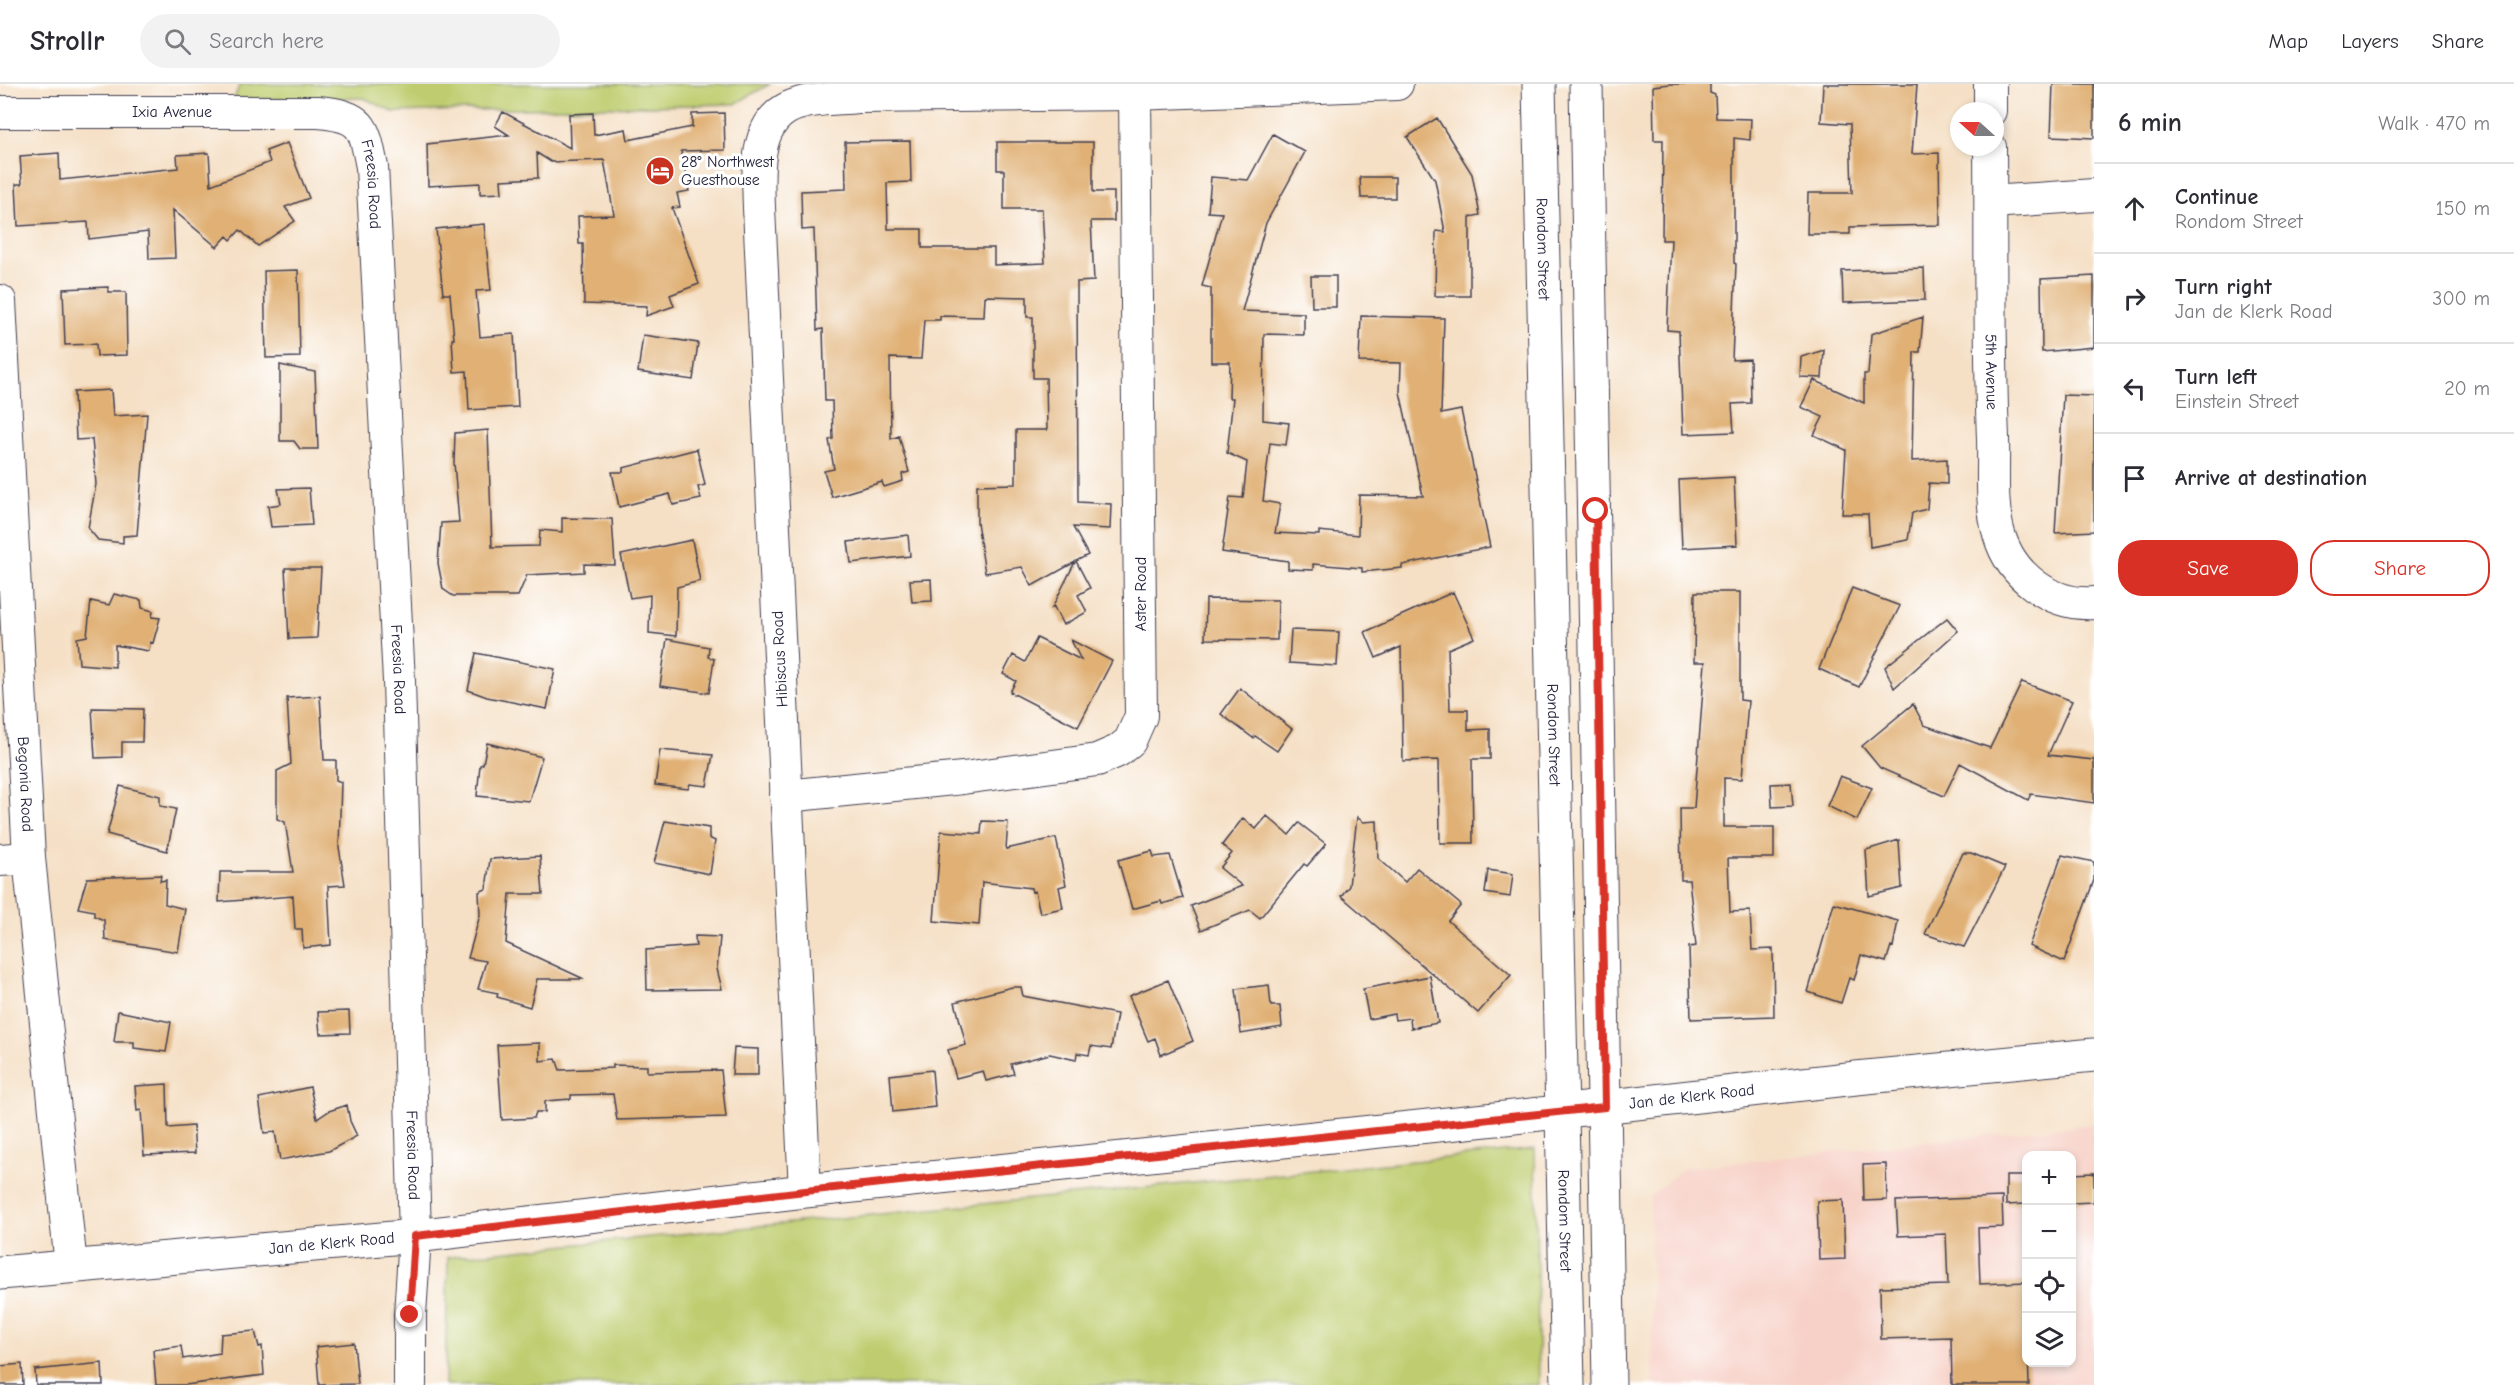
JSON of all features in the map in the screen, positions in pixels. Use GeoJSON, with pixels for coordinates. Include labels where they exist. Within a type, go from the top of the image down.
{"type":"FeatureCollection","features":[{"type":"Feature","properties":{"kind":"street"},"geometry":{"type":"LineString","coordinates":[[1134,94],[1397,84]]}},
{"type":"Feature","properties":{"kind":"street","name":"Rondom Street"},"geometry":{"type":"LineString","coordinates":[[1539,84],[1568,1385]]}},
{"type":"Feature","properties":{"kind":"street"},"geometry":{"type":"LineString","coordinates":[[1586,84],[1609,1385]]}},
{"type":"Feature","properties":{"kind":"street"},"geometry":{"type":"LineString","coordinates":[[1990,84],[1990,102]]}},
{"type":"Feature","properties":{"kind":"street","name":"Hibiscus Road"},"geometry":{"type":"LineString","coordinates":[[805,1191],[758,155],[768,129],[787,110],[796,104],[817,100],[858,97],[1134,94]]}},
{"type":"Feature","properties":{"kind":"street","name":"Aster Road"},"geometry":{"type":"LineString","coordinates":[[786,796],[963,778],[1098,760],[1118,751],[1133,734],[1141,716],[1134,94]]}},
{"type":"Feature","properties":{"kind":"street","name":"Ixia Avenue"},"geometry":{"type":"LineString","coordinates":[[0,112],[318,112],[344,115]]}},
{"type":"Feature","properties":{"kind":"street","name":"Freesia Road"},"geometry":{"type":"LineString","coordinates":[[344,115],[358,122],[364,130],[372,167],[399,681],[415,1236],[410,1315],[410,1385]]}},
{"type":"Feature","properties":{"kind":"street","name":"5th Avenue"},"geometry":{"type":"LineString","coordinates":[[1990,156],[1992,413],[1996,518],[2005,549],[2033,585],[2063,601],[2094,603]]}},
{"type":"Feature","properties":{"kind":"street"},"geometry":{"type":"LineString","coordinates":[[1991,202],[2094,195]]}},
{"type":"Feature","properties":{"kind":"street","name":"Begonia Road"},"geometry":{"type":"LineString","coordinates":[[0,301],[14,859],[71,1266]]}},
{"type":"Feature","properties":{"kind":"street","name":"Jan de Klerk Road"},"geometry":{"type":"LineString","coordinates":[[0,1273],[415,1236],[805,1191],[1562,1112],[1856,1078],[2094,1055]]}},
{"type":"Feature","properties":{"kind":"shaded area"},"geometry":{"type":"Polygon","coordinates":[[[2094,1124],[2094,1385],[1653,1385],[1650,1196],[1684,1168],[2094,1124]]]}},
{"type":"Feature","properties":{"kind":"green space"},"geometry":{"type":"Polygon","coordinates":[[[240,84],[770,84],[735,104],[393,112],[364,98],[234,99],[240,84]]]}},
{"type":"Feature","properties":{"kind":"green space"},"geometry":{"type":"Polygon","coordinates":[[[1535,1149],[1539,1385],[445,1385],[448,1257],[1535,1149]]]}},
{"type":"Feature","properties":{"kind":"building"},"geometry":{"type":"Polygon","coordinates":[[[1710,84],[1710,93],[1715,95],[1716,118],[1751,119],[1750,140],[1734,138],[1734,263],[1736,264],[1732,360],[1750,359],[1751,403],[1732,404],[1734,432],[1683,434],[1679,331],[1667,330],[1671,240],[1662,240],[1663,140],[1654,140],[1653,86],[1710,84]]]}},
{"type":"Feature","properties":{"kind":"building"},"geometry":{"type":"Polygon","coordinates":[[[1823,84],[1917,84],[1912,154],[1939,153],[1940,225],[1850,227],[1850,234],[1807,234],[1808,193],[1852,193],[1850,124],[1821,122],[1823,84]]]}},
{"type":"Feature","properties":{"kind":"building"},"geometry":{"type":"Polygon","coordinates":[[[2053,84],[2094,84],[2094,138],[2051,136],[2053,84]]]}},
{"type":"Feature","properties":{"kind":"building"},"geometry":{"type":"Polygon","coordinates":[[[503,112],[570,148],[569,114],[593,113],[594,135],[626,129],[628,140],[692,127],[692,114],[724,113],[725,150],[681,151],[689,191],[677,193],[680,207],[672,208],[699,284],[670,295],[674,306],[646,316],[647,306],[584,304],[583,244],[579,244],[578,216],[614,215],[604,160],[551,162],[537,153],[538,178],[501,180],[502,193],[480,194],[480,183],[428,186],[427,144],[509,135],[495,126],[503,112]]]}},
{"type":"Feature","properties":{"kind":"building"},"geometry":{"type":"Polygon","coordinates":[[[1437,118],[1472,174],[1480,215],[1470,217],[1470,296],[1435,296],[1436,231],[1445,232],[1435,180],[1407,137],[1437,118]]]}},
{"type":"Feature","properties":{"kind":"building"},"geometry":{"type":"Polygon","coordinates":[[[1273,134],[1305,152],[1266,223],[1242,311],[1304,313],[1304,335],[1264,334],[1263,420],[1289,423],[1286,445],[1270,443],[1263,501],[1280,504],[1275,533],[1319,535],[1319,531],[1358,535],[1359,495],[1423,496],[1400,392],[1401,363],[1359,362],[1361,316],[1444,318],[1441,414],[1461,410],[1490,547],[1402,565],[1402,568],[1362,572],[1362,568],[1313,564],[1313,570],[1288,569],[1288,561],[1222,552],[1230,497],[1243,498],[1247,462],[1227,453],[1233,398],[1229,398],[1230,362],[1211,362],[1211,288],[1202,286],[1222,213],[1208,212],[1211,177],[1248,180],[1273,134]]]}},
{"type":"Feature","properties":{"kind":"building"},"geometry":{"type":"Polygon","coordinates":[[[910,141],[911,182],[887,183],[888,229],[922,229],[922,248],[994,248],[994,265],[1045,263],[1042,209],[1004,209],[1004,170],[997,170],[997,142],[1093,142],[1093,192],[1114,192],[1114,221],[1091,221],[1094,281],[1077,282],[1078,502],[1111,504],[1110,529],[1073,527],[1088,555],[1076,561],[1090,588],[1078,595],[1087,612],[1063,625],[1054,607],[1052,608],[1075,562],[1032,586],[1022,567],[985,573],[977,522],[977,485],[1016,484],[1016,430],[1047,430],[1046,378],[1033,378],[1033,317],[1027,317],[1027,297],[985,296],[984,317],[940,316],[940,320],[924,320],[921,359],[890,358],[891,439],[899,436],[909,472],[902,474],[903,481],[884,487],[882,482],[832,497],[824,471],[834,469],[829,440],[833,439],[832,401],[825,401],[823,329],[817,330],[814,229],[802,230],[801,191],[846,189],[845,142],[910,141]]]}},
{"type":"Feature","properties":{"kind":"building"},"geometry":{"type":"Polygon","coordinates":[[[287,143],[309,198],[285,207],[295,221],[258,246],[240,230],[231,240],[227,236],[217,247],[173,210],[175,258],[149,259],[148,232],[89,239],[88,222],[18,226],[16,184],[22,184],[20,156],[59,153],[60,180],[178,168],[177,155],[209,153],[211,185],[270,162],[266,151],[287,143]]]}},
{"type":"Feature","properties":{"kind":"building"},"geometry":{"type":"Polygon","coordinates":[[[1360,177],[1395,177],[1395,198],[1361,198],[1360,177]]]}},
{"type":"Feature","properties":{"kind":"building"},"geometry":{"type":"Polygon","coordinates":[[[484,224],[491,290],[476,291],[480,337],[514,334],[518,407],[469,410],[467,371],[454,372],[450,294],[443,294],[436,229],[484,224]]]}},
{"type":"Feature","properties":{"kind":"building"},"geometry":{"type":"Polygon","coordinates":[[[1924,268],[1925,300],[1843,303],[1842,271],[1924,268]]]}},
{"type":"Feature","properties":{"kind":"building"},"geometry":{"type":"Polygon","coordinates":[[[298,270],[300,357],[266,358],[264,271],[298,270]]]}},
{"type":"Feature","properties":{"kind":"building"},"geometry":{"type":"Polygon","coordinates":[[[1311,276],[1336,276],[1336,307],[1312,307],[1311,276]]]}},
{"type":"Feature","properties":{"kind":"building"},"geometry":{"type":"Polygon","coordinates":[[[2094,276],[2094,347],[2042,352],[2041,279],[2094,276]]]}},
{"type":"Feature","properties":{"kind":"building"},"geometry":{"type":"Polygon","coordinates":[[[108,287],[108,292],[126,292],[127,355],[97,356],[96,344],[65,345],[63,289],[108,287]]]}},
{"type":"Feature","properties":{"kind":"building"},"geometry":{"type":"Polygon","coordinates":[[[1923,317],[1920,352],[1914,352],[1912,461],[1947,459],[1947,484],[1929,483],[1927,509],[1912,513],[1908,540],[1870,547],[1868,514],[1842,514],[1846,450],[1814,435],[1823,417],[1801,407],[1814,380],[1864,403],[1864,374],[1868,374],[1871,334],[1923,317]]]}},
{"type":"Feature","properties":{"kind":"building"},"geometry":{"type":"Polygon","coordinates":[[[643,335],[698,343],[693,380],[638,372],[643,335]]]}},
{"type":"Feature","properties":{"kind":"building"},"geometry":{"type":"Polygon","coordinates":[[[1824,350],[1822,378],[1800,377],[1801,357],[1824,350]]]}},
{"type":"Feature","properties":{"kind":"building"},"geometry":{"type":"Polygon","coordinates":[[[280,365],[315,372],[318,449],[300,449],[294,441],[280,441],[280,365]]]}},
{"type":"Feature","properties":{"kind":"building"},"geometry":{"type":"Polygon","coordinates":[[[111,390],[113,416],[147,414],[137,535],[123,536],[123,543],[98,540],[88,528],[96,484],[92,439],[76,440],[74,392],[111,390]]]}},
{"type":"Feature","properties":{"kind":"building"},"geometry":{"type":"Polygon","coordinates":[[[2063,395],[2094,396],[2094,531],[2055,533],[2063,395]]]}},
{"type":"Feature","properties":{"kind":"building"},"geometry":{"type":"Polygon","coordinates":[[[488,430],[492,547],[539,546],[540,530],[562,532],[562,518],[612,519],[615,565],[584,564],[584,572],[527,575],[518,596],[453,596],[443,589],[438,563],[441,523],[459,522],[454,463],[455,433],[488,430]]]}},
{"type":"Feature","properties":{"kind":"building"},"geometry":{"type":"Polygon","coordinates":[[[697,449],[705,485],[698,487],[701,499],[673,505],[670,494],[619,507],[612,472],[623,472],[623,468],[697,449]]]}},
{"type":"Feature","properties":{"kind":"building"},"geometry":{"type":"Polygon","coordinates":[[[1734,477],[1737,545],[1682,548],[1679,480],[1734,477]]]}},
{"type":"Feature","properties":{"kind":"building"},"geometry":{"type":"Polygon","coordinates":[[[309,488],[312,525],[271,527],[268,506],[281,504],[278,489],[309,488]]]}},
{"type":"Feature","properties":{"kind":"building"},"geometry":{"type":"Polygon","coordinates":[[[908,535],[910,556],[851,563],[848,542],[908,535]]]}},
{"type":"Feature","properties":{"kind":"building"},"geometry":{"type":"Polygon","coordinates":[[[692,540],[700,581],[677,587],[676,636],[649,633],[650,595],[630,598],[621,555],[692,540]]]}},
{"type":"Feature","properties":{"kind":"building"},"geometry":{"type":"Polygon","coordinates":[[[285,568],[321,568],[317,638],[289,639],[285,568]]]}},
{"type":"Feature","properties":{"kind":"building"},"geometry":{"type":"Polygon","coordinates":[[[931,579],[932,601],[912,602],[910,580],[931,579]]]}},
{"type":"Feature","properties":{"kind":"building"},"geometry":{"type":"Polygon","coordinates":[[[1852,588],[1900,606],[1859,687],[1819,669],[1852,588]]]}},
{"type":"Feature","properties":{"kind":"building"},"geometry":{"type":"Polygon","coordinates":[[[1453,592],[1474,638],[1448,649],[1450,710],[1468,710],[1468,730],[1490,729],[1490,759],[1472,759],[1473,843],[1440,843],[1439,760],[1403,761],[1401,647],[1376,658],[1365,632],[1453,592]]]}},
{"type":"Feature","properties":{"kind":"building"},"geometry":{"type":"Polygon","coordinates":[[[1695,592],[1740,592],[1740,700],[1748,701],[1742,779],[1724,778],[1724,827],[1774,827],[1774,858],[1728,858],[1730,912],[1750,911],[1752,950],[1773,949],[1774,1016],[1691,1019],[1689,947],[1696,946],[1689,880],[1681,880],[1680,808],[1694,808],[1705,662],[1694,662],[1695,592]]]}},
{"type":"Feature","properties":{"kind":"building"},"geometry":{"type":"Polygon","coordinates":[[[114,594],[141,600],[142,608],[153,611],[152,617],[160,618],[153,643],[150,642],[149,651],[115,645],[115,667],[79,664],[77,638],[87,636],[91,601],[109,605],[114,594]]]}},
{"type":"Feature","properties":{"kind":"building"},"geometry":{"type":"Polygon","coordinates":[[[1206,599],[1278,600],[1277,640],[1205,639],[1206,599]]]}},
{"type":"Feature","properties":{"kind":"building"},"geometry":{"type":"Polygon","coordinates":[[[1947,618],[1958,631],[1894,688],[1885,667],[1947,618]]]}},
{"type":"Feature","properties":{"kind":"building"},"geometry":{"type":"Polygon","coordinates":[[[1291,630],[1339,632],[1337,666],[1289,663],[1291,630]]]}},
{"type":"Feature","properties":{"kind":"building"},"geometry":{"type":"Polygon","coordinates":[[[1037,638],[1081,660],[1071,640],[1112,661],[1078,727],[1010,692],[1016,681],[1003,674],[1013,655],[1025,662],[1037,638]]]}},
{"type":"Feature","properties":{"kind":"building"},"geometry":{"type":"Polygon","coordinates":[[[667,639],[709,647],[708,657],[714,659],[709,693],[660,686],[667,639]]]}},
{"type":"Feature","properties":{"kind":"building"},"geometry":{"type":"Polygon","coordinates":[[[476,653],[555,669],[547,709],[487,697],[468,690],[476,653]]]}},
{"type":"Feature","properties":{"kind":"building"},"geometry":{"type":"Polygon","coordinates":[[[2022,682],[2072,701],[2048,755],[2094,760],[2094,803],[2031,794],[2028,800],[1960,763],[1944,796],[1880,768],[1862,746],[1913,704],[1924,725],[1990,748],[2022,682]]]}},
{"type":"Feature","properties":{"kind":"building"},"geometry":{"type":"Polygon","coordinates":[[[1240,688],[1292,729],[1277,751],[1255,736],[1253,738],[1221,714],[1240,688]]]}},
{"type":"Feature","properties":{"kind":"building"},"geometry":{"type":"Polygon","coordinates":[[[320,696],[324,760],[336,760],[336,780],[341,782],[339,847],[345,885],[328,886],[331,945],[303,948],[302,929],[295,929],[293,896],[219,902],[220,872],[293,872],[285,822],[277,819],[277,771],[291,764],[287,698],[320,696]]]}},
{"type":"Feature","properties":{"kind":"building"},"geometry":{"type":"Polygon","coordinates":[[[92,708],[143,709],[142,742],[122,742],[122,757],[95,758],[92,708]]]}},
{"type":"Feature","properties":{"kind":"building"},"geometry":{"type":"Polygon","coordinates":[[[487,743],[542,757],[529,801],[477,796],[480,765],[483,764],[487,743]]]}},
{"type":"Feature","properties":{"kind":"building"},"geometry":{"type":"Polygon","coordinates":[[[660,750],[713,755],[707,786],[690,784],[688,789],[655,785],[660,750]]]}},
{"type":"Feature","properties":{"kind":"building"},"geometry":{"type":"Polygon","coordinates":[[[1840,776],[1872,788],[1857,820],[1827,806],[1840,776]]]}},
{"type":"Feature","properties":{"kind":"building"},"geometry":{"type":"Polygon","coordinates":[[[1791,783],[1793,806],[1772,807],[1771,784],[1791,783]]]}},
{"type":"Feature","properties":{"kind":"building"},"geometry":{"type":"Polygon","coordinates":[[[120,786],[160,796],[160,806],[176,809],[167,851],[107,834],[120,786]]]}},
{"type":"Feature","properties":{"kind":"building"},"geometry":{"type":"Polygon","coordinates":[[[1267,816],[1289,835],[1299,823],[1326,844],[1307,866],[1304,864],[1260,918],[1250,910],[1201,930],[1191,906],[1242,886],[1220,868],[1232,853],[1222,845],[1243,818],[1256,829],[1267,816]]]}},
{"type":"Feature","properties":{"kind":"building"},"geometry":{"type":"Polygon","coordinates":[[[1357,817],[1363,822],[1377,821],[1378,858],[1405,882],[1417,868],[1461,905],[1448,921],[1511,975],[1478,1013],[1341,896],[1349,886],[1357,817]]]}},
{"type":"Feature","properties":{"kind":"building"},"geometry":{"type":"Polygon","coordinates":[[[665,821],[709,828],[709,838],[715,841],[710,874],[654,863],[665,821]]]}},
{"type":"Feature","properties":{"kind":"building"},"geometry":{"type":"Polygon","coordinates":[[[982,821],[1008,822],[1006,849],[1056,838],[1066,885],[1059,887],[1063,908],[1040,913],[1035,891],[1032,892],[1031,888],[982,882],[979,925],[934,921],[941,831],[981,834],[982,821]]]}},
{"type":"Feature","properties":{"kind":"building"},"geometry":{"type":"Polygon","coordinates":[[[1899,840],[1902,888],[1869,896],[1866,850],[1899,840]]]}},
{"type":"Feature","properties":{"kind":"building"},"geometry":{"type":"Polygon","coordinates":[[[1152,851],[1154,857],[1170,855],[1183,898],[1132,909],[1118,860],[1152,851]]]}},
{"type":"Feature","properties":{"kind":"building"},"geometry":{"type":"Polygon","coordinates":[[[1963,853],[1971,853],[2005,867],[1964,947],[1925,934],[1963,853]]]}},
{"type":"Feature","properties":{"kind":"building"},"geometry":{"type":"Polygon","coordinates":[[[2062,855],[2094,862],[2094,880],[2064,962],[2029,946],[2062,855]]]}},
{"type":"Feature","properties":{"kind":"building"},"geometry":{"type":"Polygon","coordinates":[[[540,856],[543,894],[510,894],[506,943],[584,979],[537,979],[530,1007],[497,997],[498,993],[478,989],[486,961],[468,958],[480,915],[479,892],[486,889],[490,859],[540,856]]]}},
{"type":"Feature","properties":{"kind":"building"},"geometry":{"type":"Polygon","coordinates":[[[1488,870],[1513,874],[1510,897],[1485,893],[1488,870]]]}},
{"type":"Feature","properties":{"kind":"building"},"geometry":{"type":"Polygon","coordinates":[[[161,875],[160,881],[166,880],[165,904],[185,909],[178,952],[105,940],[104,920],[94,916],[94,911],[78,908],[87,878],[161,875]]]}},
{"type":"Feature","properties":{"kind":"building"},"geometry":{"type":"Polygon","coordinates":[[[1834,903],[1898,921],[1893,947],[1891,946],[1886,962],[1861,955],[1854,980],[1849,978],[1841,1003],[1808,992],[1834,903]]]}},
{"type":"Feature","properties":{"kind":"building"},"geometry":{"type":"Polygon","coordinates":[[[695,936],[720,937],[717,969],[722,989],[647,990],[646,950],[696,946],[695,936]]]}},
{"type":"Feature","properties":{"kind":"building"},"geometry":{"type":"Polygon","coordinates":[[[1430,976],[1438,1023],[1411,1028],[1410,1018],[1395,1020],[1394,1014],[1369,1019],[1363,989],[1430,976]]]}},
{"type":"Feature","properties":{"kind":"building"},"geometry":{"type":"Polygon","coordinates":[[[1168,980],[1193,1041],[1161,1055],[1155,1038],[1148,1041],[1129,996],[1168,980]]]}},
{"type":"Feature","properties":{"kind":"building"},"geometry":{"type":"Polygon","coordinates":[[[1269,985],[1271,1006],[1280,1006],[1282,1027],[1241,1034],[1236,989],[1269,985]]]}},
{"type":"Feature","properties":{"kind":"building"},"geometry":{"type":"Polygon","coordinates":[[[1012,987],[1021,987],[1023,996],[1117,1014],[1111,1049],[1091,1046],[1089,1055],[1077,1053],[1076,1060],[1050,1054],[1011,1064],[1014,1074],[986,1081],[983,1071],[956,1078],[948,1050],[966,1045],[955,1002],[1012,987]]]}},
{"type":"Feature","properties":{"kind":"building"},"geometry":{"type":"Polygon","coordinates":[[[118,1011],[171,1022],[166,1052],[134,1048],[134,1042],[114,1042],[118,1011]]]}},
{"type":"Feature","properties":{"kind":"building"},"geometry":{"type":"Polygon","coordinates":[[[349,1011],[350,1033],[320,1034],[318,1012],[349,1011]]]}},
{"type":"Feature","properties":{"kind":"building"},"geometry":{"type":"Polygon","coordinates":[[[540,1043],[540,1061],[556,1059],[560,1070],[613,1068],[613,1065],[647,1066],[647,1072],[721,1070],[726,1117],[617,1120],[613,1094],[571,1095],[571,1099],[545,1101],[545,1112],[536,1112],[534,1118],[502,1120],[497,1045],[540,1043]]]}},
{"type":"Feature","properties":{"kind":"building"},"geometry":{"type":"Polygon","coordinates":[[[734,1048],[758,1049],[758,1075],[732,1075],[734,1048]]]}},
{"type":"Feature","properties":{"kind":"building"},"geometry":{"type":"Polygon","coordinates":[[[932,1070],[935,1107],[893,1112],[890,1075],[932,1070]]]}},
{"type":"Feature","properties":{"kind":"building"},"geometry":{"type":"Polygon","coordinates":[[[167,1084],[168,1128],[193,1126],[195,1153],[144,1155],[141,1110],[137,1111],[135,1086],[167,1084]]]}},
{"type":"Feature","properties":{"kind":"building"},"geometry":{"type":"Polygon","coordinates":[[[310,1087],[317,1119],[329,1111],[347,1105],[350,1121],[357,1136],[329,1151],[280,1160],[275,1132],[264,1133],[259,1098],[310,1087]]]}},
{"type":"Feature","properties":{"kind":"building"},"geometry":{"type":"Polygon","coordinates":[[[1886,1164],[1887,1200],[1864,1201],[1863,1165],[1886,1164]]]}},
{"type":"Feature","properties":{"kind":"building"},"geometry":{"type":"Polygon","coordinates":[[[2094,1173],[2094,1202],[2076,1203],[2076,1174],[2094,1173]]]}},
{"type":"Feature","properties":{"kind":"building"},"geometry":{"type":"Polygon","coordinates":[[[2006,1176],[2022,1176],[2022,1204],[2006,1205],[2006,1176]]]}},
{"type":"Feature","properties":{"kind":"building"},"geometry":{"type":"Polygon","coordinates":[[[2002,1197],[2003,1227],[1978,1228],[1980,1284],[2022,1282],[2022,1367],[2028,1367],[2029,1385],[1952,1385],[1951,1337],[1881,1339],[1880,1287],[1948,1285],[1946,1234],[1898,1236],[1896,1201],[2002,1197]]]}},
{"type":"Feature","properties":{"kind":"building"},"geometry":{"type":"Polygon","coordinates":[[[1843,1200],[1845,1259],[1819,1260],[1817,1201],[1843,1200]]]}},
{"type":"Feature","properties":{"kind":"building"},"geometry":{"type":"Polygon","coordinates":[[[255,1331],[259,1347],[262,1346],[264,1375],[185,1385],[156,1385],[153,1350],[181,1346],[183,1359],[220,1353],[221,1334],[255,1331]]]}},
{"type":"Feature","properties":{"kind":"building"},"geometry":{"type":"Polygon","coordinates":[[[354,1343],[358,1384],[319,1385],[316,1347],[354,1343]]]}},
{"type":"Feature","properties":{"kind":"building"},"geometry":{"type":"Polygon","coordinates":[[[102,1363],[103,1385],[36,1385],[35,1370],[102,1363]]]}},
{"type":"Feature","properties":{"kind":"building"},"geometry":{"type":"Polygon","coordinates":[[[22,1364],[23,1385],[0,1385],[0,1366],[22,1364]]]}},
{"type":"Feature","properties":{"kind":"place","name":"28° Northwest Guesthouse"},"geometry":{"type":"Point","coordinates":[660,171]}},
{"type":"Feature","properties":{"kind":"route"},"geometry":{"type":"LineString","coordinates":[[410,1315],[415,1236],[805,1191],[1605,1107],[1600,939],[1596,511]]}}]}
